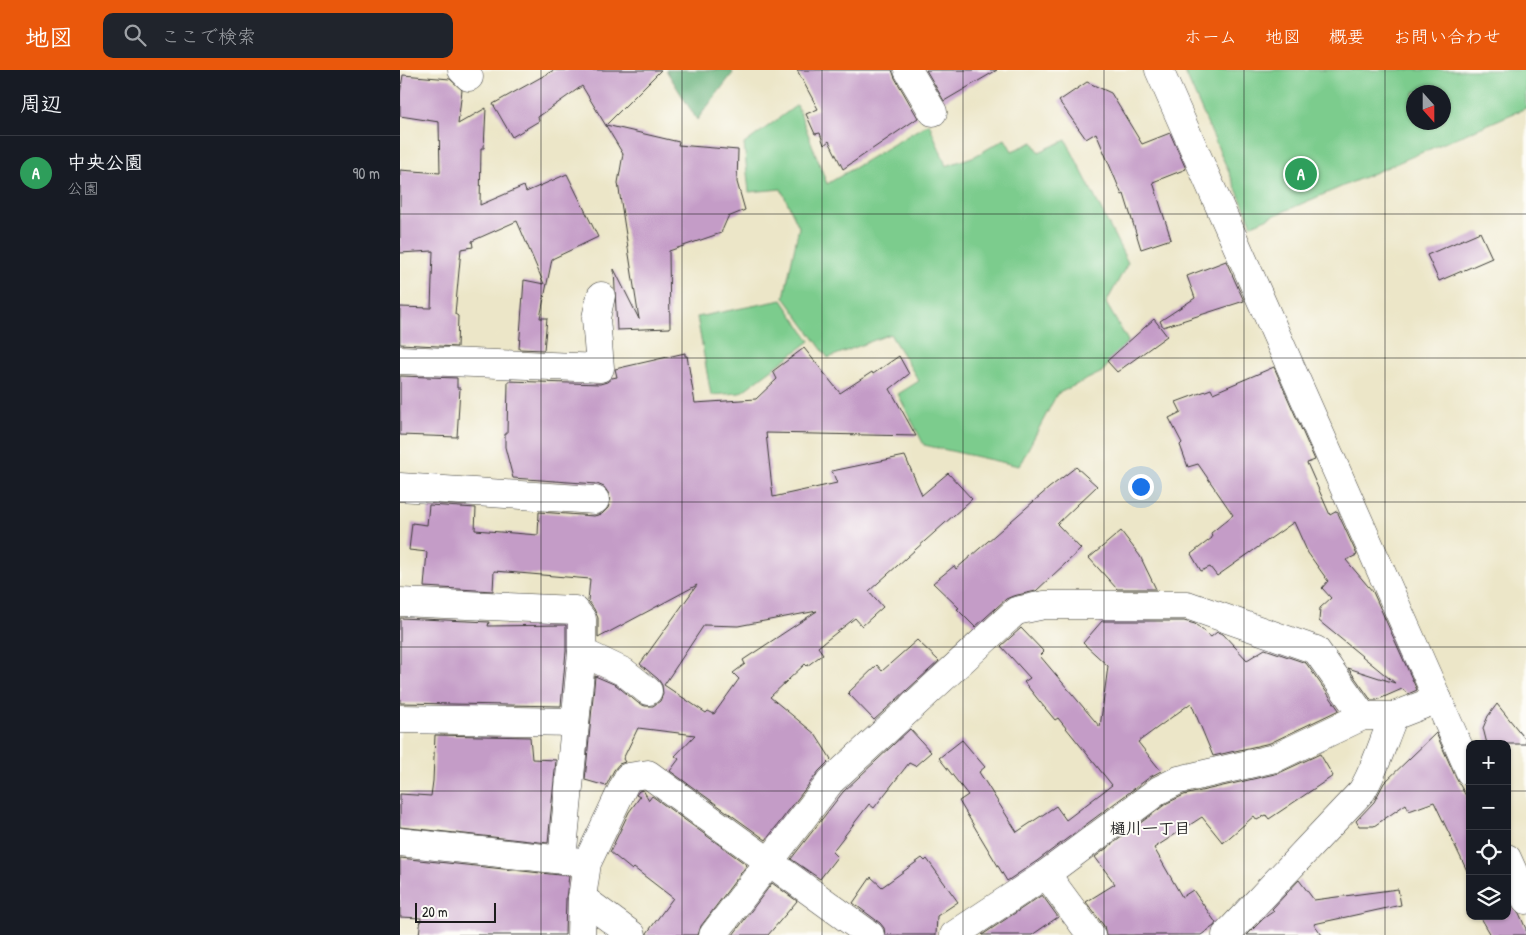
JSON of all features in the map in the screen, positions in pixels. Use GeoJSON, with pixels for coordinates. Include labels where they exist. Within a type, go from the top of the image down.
{"type":"FeatureCollection","features":[{"type":"Feature","properties":{"kind":"street"},"geometry":{"type":"LineString","coordinates":[[908,70],[933,112]]}},
{"type":"Feature","properties":{"kind":"street"},"geometry":{"type":"LineString","coordinates":[[1159,70],[1466,763]]}},
{"type":"Feature","properties":{"kind":"street"},"geometry":{"type":"LineString","coordinates":[[400,360],[600,368],[596,318],[601,296]]}},
{"type":"Feature","properties":{"kind":"street"},"geometry":{"type":"LineString","coordinates":[[400,487],[594,500]]}},
{"type":"Feature","properties":{"kind":"street"},"geometry":{"type":"LineString","coordinates":[[400,602],[575,610],[582,619],[582,652],[575,722],[575,861],[582,898],[581,935]]}},
{"type":"Feature","properties":{"kind":"street"},"geometry":{"type":"LineString","coordinates":[[713,935],[831,781],[1016,611],[1044,605],[1187,606],[1316,650],[1363,716]]}},
{"type":"Feature","properties":{"kind":"street"},"geometry":{"type":"LineString","coordinates":[[582,652],[624,672],[648,691]]}},
{"type":"Feature","properties":{"kind":"street"},"geometry":{"type":"LineString","coordinates":[[954,935],[1046,874],[1159,790],[1172,783],[1275,758],[1363,716],[1394,716],[1438,699]]}},
{"type":"Feature","properties":{"kind":"street"},"geometry":{"type":"LineString","coordinates":[[1226,935],[1362,791],[1371,777],[1380,748],[1394,716]]}},
{"type":"Feature","properties":{"kind":"street"},"geometry":{"type":"LineString","coordinates":[[400,719],[575,722]]}},
{"type":"Feature","properties":{"kind":"street"},"geometry":{"type":"LineString","coordinates":[[575,861],[628,777],[648,774],[870,935]]}},
{"type":"Feature","properties":{"kind":"street"},"geometry":{"type":"LineString","coordinates":[[400,842],[575,861]]}},
{"type":"Feature","properties":{"kind":"street"},"geometry":{"type":"LineString","coordinates":[[1511,867],[1526,900]]}},
{"type":"Feature","properties":{"kind":"street"},"geometry":{"type":"LineString","coordinates":[[1046,874],[1091,935]]}},
{"type":"Feature","properties":{"kind":"street"},"geometry":{"type":"LineString","coordinates":[[582,898],[632,935]]}},
{"type":"Feature","properties":{"kind":"green space"},"geometry":{"type":"Polygon","coordinates":[[[666,70],[731,70],[733,73],[697,120],[666,70]]]}},
{"type":"Feature","properties":{"kind":"green space"},"geometry":{"type":"Polygon","coordinates":[[[1184,70],[1526,70],[1526,108],[1252,225],[1184,70]]]}},
{"type":"Feature","properties":{"kind":"green space"},"geometry":{"type":"Polygon","coordinates":[[[797,105],[827,184],[929,123],[946,166],[975,156],[1005,139],[1012,151],[1033,142],[1039,152],[1066,140],[1128,263],[1106,303],[1128,341],[1102,372],[1057,394],[1019,466],[924,445],[898,394],[919,381],[890,334],[828,358],[784,297],[799,227],[781,189],[749,192],[744,144],[797,105]]]}},
{"type":"Feature","properties":{"kind":"green space"},"geometry":{"type":"Polygon","coordinates":[[[782,300],[810,341],[740,393],[711,395],[697,317],[782,300]]]}},
{"type":"Feature","properties":{"kind":"building"},"geometry":{"type":"Polygon","coordinates":[[[554,70],[661,70],[606,125],[679,142],[678,145],[738,150],[737,182],[745,210],[728,217],[721,233],[669,251],[670,328],[617,330],[614,269],[639,319],[618,183],[623,154],[582,86],[538,117],[539,121],[512,137],[493,104],[554,70]]]}},
{"type":"Feature","properties":{"kind":"building"},"geometry":{"type":"Polygon","coordinates":[[[797,70],[892,70],[918,118],[843,169],[829,141],[824,145],[820,133],[815,134],[806,114],[818,109],[797,70]]]}},
{"type":"Feature","properties":{"kind":"building"},"geometry":{"type":"Polygon","coordinates":[[[926,70],[997,70],[944,101],[926,70]]]}},
{"type":"Feature","properties":{"kind":"building"},"geometry":{"type":"Polygon","coordinates":[[[403,75],[450,79],[462,90],[458,124],[486,108],[484,148],[481,148],[480,205],[524,186],[526,192],[567,174],[598,237],[552,259],[540,318],[547,318],[544,350],[519,349],[524,280],[544,284],[517,221],[472,241],[473,247],[461,249],[455,314],[458,316],[457,347],[400,344],[400,307],[431,308],[433,251],[400,253],[400,170],[440,173],[439,122],[400,116],[400,94],[403,75]]]}},
{"type":"Feature","properties":{"kind":"building"},"geometry":{"type":"Polygon","coordinates":[[[1087,82],[1111,93],[1142,144],[1170,133],[1186,169],[1153,182],[1171,239],[1141,249],[1124,194],[1122,195],[1096,133],[1086,139],[1059,101],[1087,82]]]}},
{"type":"Feature","properties":{"kind":"building"},"geometry":{"type":"Polygon","coordinates":[[[1480,232],[1492,258],[1439,281],[1427,255],[1480,232]]]}},
{"type":"Feature","properties":{"kind":"building"},"geometry":{"type":"Polygon","coordinates":[[[1226,261],[1244,301],[1163,327],[1160,321],[1195,298],[1187,276],[1226,261]]]}},
{"type":"Feature","properties":{"kind":"building"},"geometry":{"type":"Polygon","coordinates":[[[1154,319],[1167,336],[1117,372],[1107,361],[1154,319]]]}},
{"type":"Feature","properties":{"kind":"building"},"geometry":{"type":"Polygon","coordinates":[[[804,348],[840,393],[899,356],[909,374],[890,389],[916,436],[766,433],[773,497],[837,483],[832,471],[905,456],[922,495],[948,473],[972,499],[869,591],[883,607],[862,626],[855,618],[818,647],[823,654],[807,666],[805,664],[770,697],[815,734],[831,759],[819,771],[766,840],[670,771],[679,759],[675,756],[695,735],[638,728],[623,759],[625,762],[619,764],[614,770],[606,786],[585,780],[595,676],[616,685],[638,703],[645,706],[653,706],[660,701],[663,694],[662,685],[658,679],[640,664],[697,585],[598,638],[598,618],[588,601],[590,579],[494,571],[493,591],[424,587],[427,552],[409,550],[412,523],[427,525],[429,505],[476,508],[475,530],[538,535],[539,512],[594,516],[602,514],[608,508],[610,502],[609,494],[604,487],[597,484],[513,478],[505,447],[508,381],[600,384],[617,377],[615,369],[685,353],[695,403],[756,399],[777,379],[773,371],[804,348]],[[817,611],[738,626],[704,625],[664,685],[706,713],[708,711],[714,714],[739,679],[733,673],[745,664],[743,660],[817,611]]]}},
{"type":"Feature","properties":{"kind":"building"},"geometry":{"type":"Polygon","coordinates":[[[1274,367],[1315,460],[1307,463],[1330,515],[1337,511],[1357,555],[1346,560],[1373,592],[1417,690],[1408,694],[1402,689],[1377,700],[1371,700],[1348,668],[1395,683],[1319,621],[1320,608],[1331,598],[1322,588],[1328,581],[1308,553],[1294,522],[1217,576],[1210,567],[1201,571],[1191,554],[1212,538],[1211,533],[1233,515],[1198,464],[1188,467],[1180,445],[1182,443],[1169,418],[1181,412],[1176,402],[1211,389],[1213,393],[1274,367]]]}},
{"type":"Feature","properties":{"kind":"building"},"geometry":{"type":"Polygon","coordinates":[[[400,376],[457,378],[457,388],[460,388],[457,437],[400,435],[400,376]]]}},
{"type":"Feature","properties":{"kind":"building"},"geometry":{"type":"Polygon","coordinates":[[[1076,467],[1097,486],[1057,524],[1081,549],[1036,591],[1006,599],[975,627],[957,609],[959,608],[933,583],[954,566],[956,569],[1076,467]]]}},
{"type":"Feature","properties":{"kind":"building"},"geometry":{"type":"Polygon","coordinates":[[[1121,531],[1140,556],[1156,589],[1117,589],[1089,558],[1121,531]]]}},
{"type":"Feature","properties":{"kind":"building"},"geometry":{"type":"Polygon","coordinates":[[[400,618],[489,622],[488,626],[566,625],[566,651],[561,706],[400,703],[400,618]]]}},
{"type":"Feature","properties":{"kind":"building"},"geometry":{"type":"Polygon","coordinates":[[[1102,621],[1184,621],[1195,624],[1211,637],[1217,632],[1223,634],[1247,660],[1265,649],[1306,663],[1339,710],[1270,743],[1213,756],[1191,703],[1138,742],[1161,771],[1150,777],[1007,881],[959,801],[968,795],[939,758],[962,740],[985,767],[979,772],[1017,832],[1056,806],[1066,820],[1112,785],[1058,718],[1055,720],[1024,682],[1030,678],[1001,646],[1021,628],[1044,652],[1040,656],[1100,727],[1108,666],[1083,643],[1102,621]]]}},
{"type":"Feature","properties":{"kind":"building"},"geometry":{"type":"Polygon","coordinates":[[[917,640],[939,661],[874,720],[848,693],[877,665],[882,671],[917,640]]]}},
{"type":"Feature","properties":{"kind":"building"},"geometry":{"type":"Polygon","coordinates":[[[1497,704],[1526,740],[1526,744],[1511,744],[1511,740],[1486,740],[1483,728],[1488,716],[1497,704]]]}},
{"type":"Feature","properties":{"kind":"building"},"geometry":{"type":"Polygon","coordinates":[[[910,729],[931,752],[915,766],[909,763],[874,808],[869,804],[832,852],[837,857],[820,879],[791,859],[843,792],[910,729]]]}},
{"type":"Feature","properties":{"kind":"building"},"geometry":{"type":"Polygon","coordinates":[[[1436,733],[1466,796],[1466,869],[1434,802],[1409,811],[1406,804],[1374,826],[1359,826],[1356,821],[1374,802],[1384,783],[1436,733]]]}},
{"type":"Feature","properties":{"kind":"building"},"geometry":{"type":"Polygon","coordinates":[[[435,735],[530,737],[532,759],[556,760],[548,843],[400,827],[400,794],[431,796],[435,735]]]}},
{"type":"Feature","properties":{"kind":"building"},"geometry":{"type":"Polygon","coordinates":[[[1320,754],[1333,776],[1269,819],[1266,815],[1257,820],[1254,816],[1223,843],[1202,817],[1154,848],[1182,897],[1193,890],[1216,923],[1214,926],[1201,935],[1106,935],[1104,926],[1086,902],[1115,884],[1095,857],[1167,803],[1184,795],[1279,773],[1320,754]]]}},
{"type":"Feature","properties":{"kind":"building"},"geometry":{"type":"Polygon","coordinates":[[[643,790],[649,800],[652,796],[747,865],[701,926],[698,935],[647,935],[673,898],[634,868],[632,870],[610,852],[629,812],[640,797],[636,795],[639,791],[643,790]]]}},
{"type":"Feature","properties":{"kind":"building"},"geometry":{"type":"Polygon","coordinates":[[[400,858],[569,876],[566,898],[565,935],[419,935],[421,918],[400,917],[400,858]]]}},
{"type":"Feature","properties":{"kind":"building"},"geometry":{"type":"Polygon","coordinates":[[[922,858],[925,861],[927,859],[958,902],[937,916],[936,935],[885,935],[884,928],[880,923],[853,903],[871,877],[882,887],[922,858]]]}},
{"type":"Feature","properties":{"kind":"building"},"geometry":{"type":"Polygon","coordinates":[[[1299,880],[1314,900],[1398,889],[1401,905],[1314,924],[1322,935],[1247,935],[1274,911],[1272,909],[1299,880]]]}},
{"type":"Feature","properties":{"kind":"building"},"geometry":{"type":"Polygon","coordinates":[[[772,883],[797,901],[768,935],[733,935],[772,883]]]}},
{"type":"Feature","properties":{"kind":"building"},"geometry":{"type":"Polygon","coordinates":[[[1042,895],[1058,917],[1032,935],[982,935],[1042,895]]]}},
{"type":"Feature","properties":{"kind":"building"},"geometry":{"type":"Polygon","coordinates":[[[1511,905],[1519,913],[1526,929],[1526,935],[1491,935],[1482,920],[1511,920],[1511,905]]]}},
{"type":"Feature","properties":{"kind":"place","name":"中央公園"},"geometry":{"type":"Point","coordinates":[1301,174]}},
{"type":"Feature","properties":{"kind":"district","name":"樋川一丁目"},"geometry":{"type":"Point","coordinates":[1150,828]}}]}
